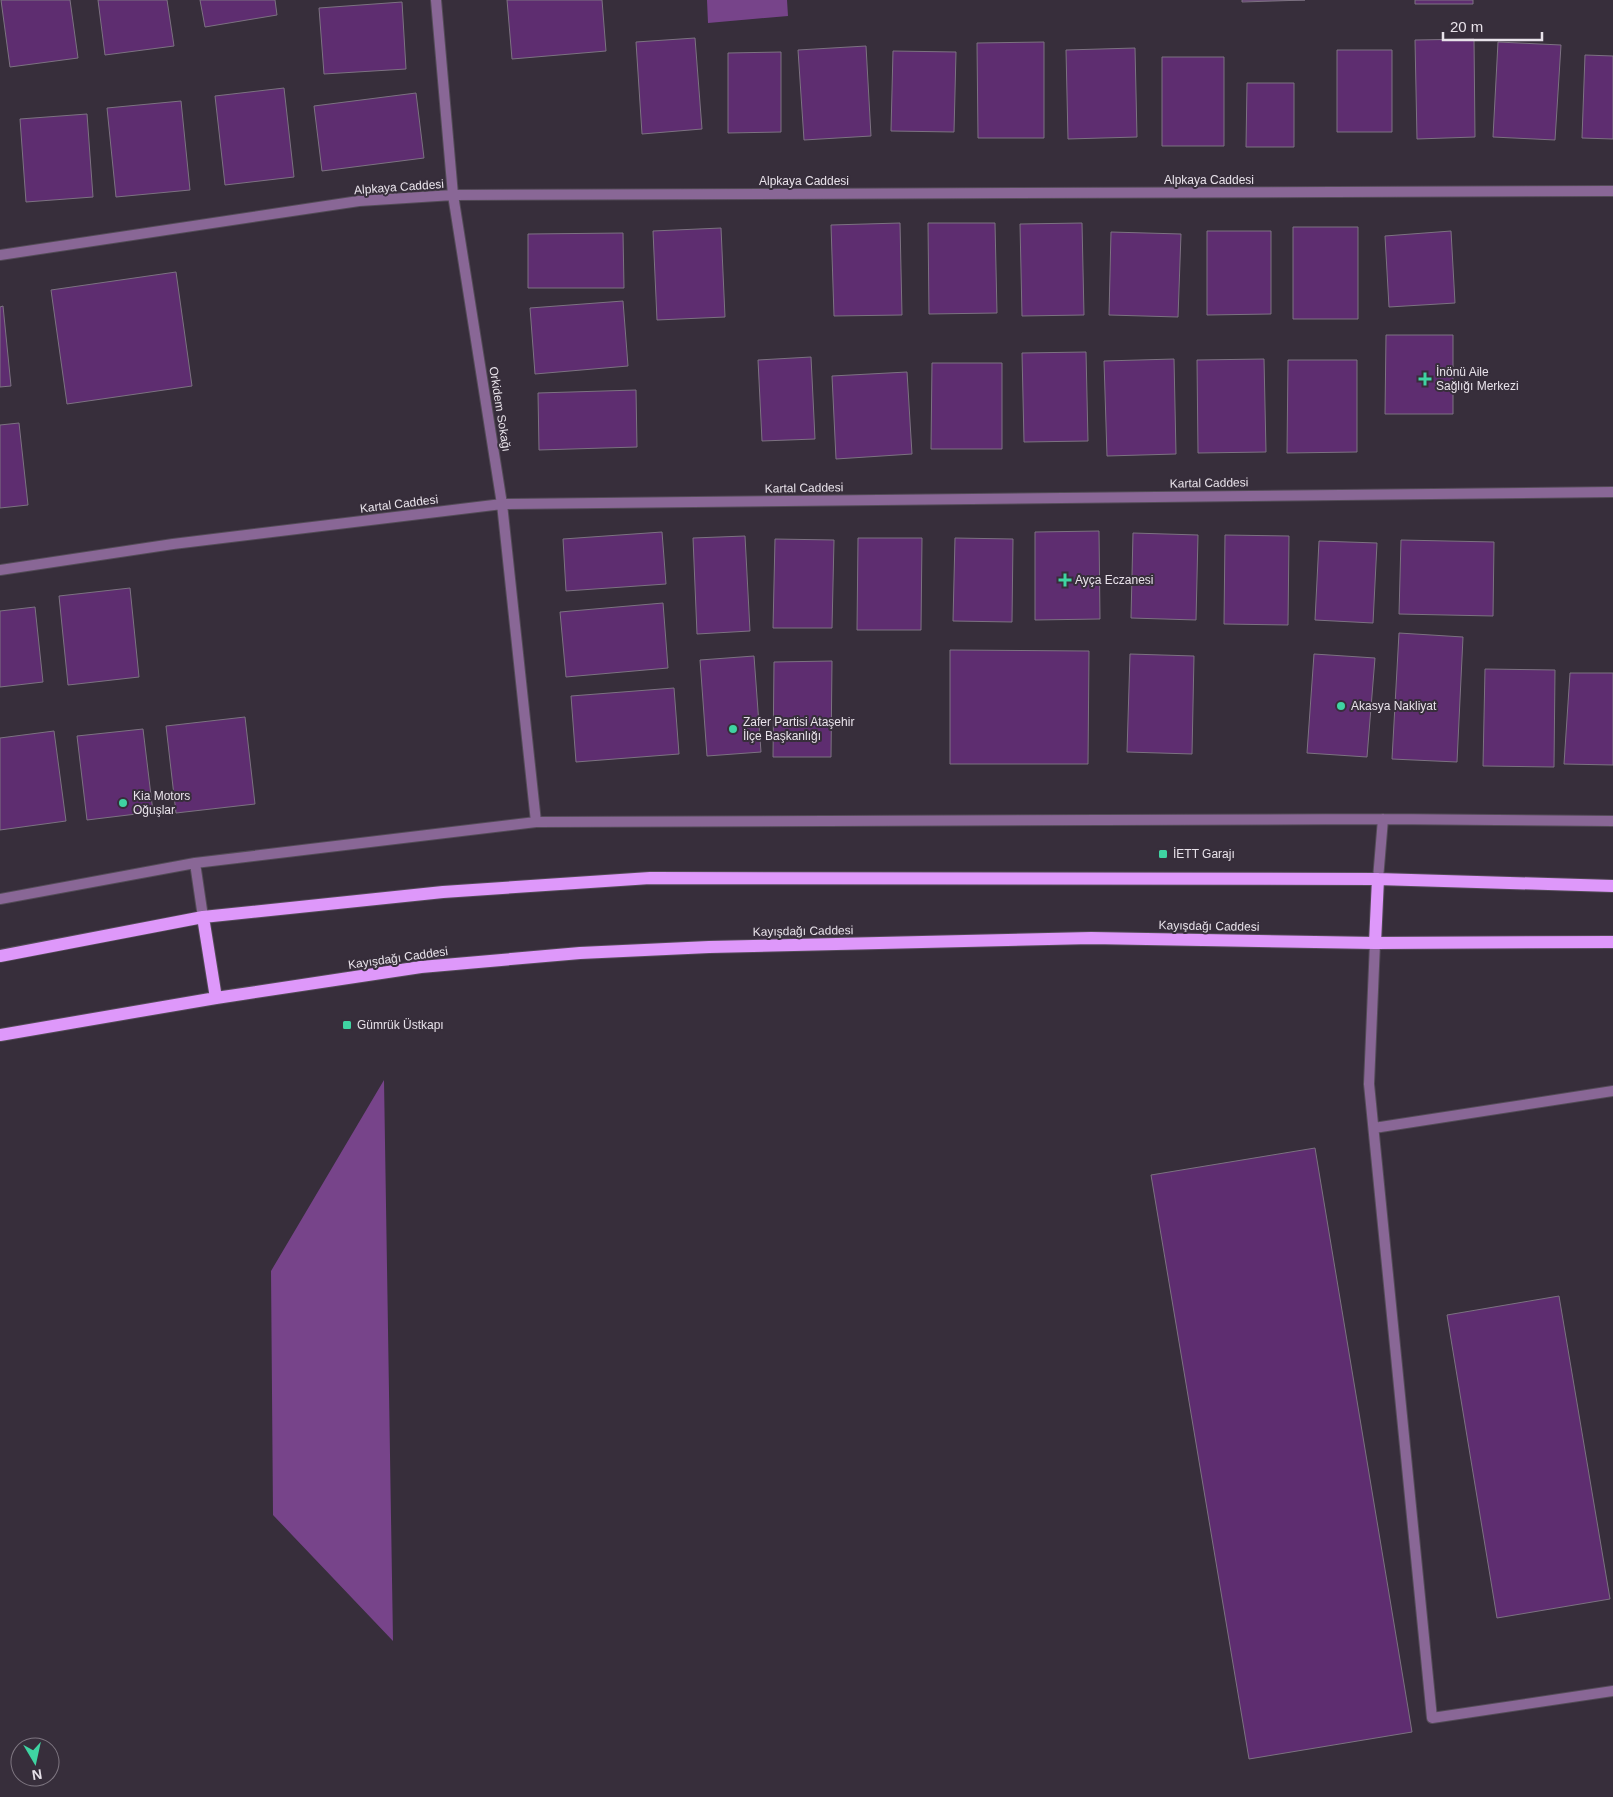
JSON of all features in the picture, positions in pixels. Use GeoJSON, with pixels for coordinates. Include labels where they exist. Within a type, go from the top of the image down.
{"type":"FeatureCollection","features":[{"type":"Feature","properties":{"kind":"main road"},"geometry":{"type":"LineString","coordinates":[[0,956],[203,917],[443,892],[650,878],[1378,879],[1613,886]]}},
{"type":"Feature","properties":{"kind":"main road"},"geometry":{"type":"LineString","coordinates":[[1375,943],[1378,879]]}},
{"type":"Feature","properties":{"kind":"main road"},"geometry":{"type":"LineString","coordinates":[[203,917],[216,998]]}},
{"type":"Feature","properties":{"kind":"main road","name":"Kayışdağı Caddesi"},"geometry":{"type":"LineString","coordinates":[[0,1035],[216,998],[421,967],[580,953],[710,947],[1091,938],[1375,943],[1613,942]]}},
{"type":"Feature","properties":{"kind":"street","name":"Orkidem Sokağı"},"geometry":{"type":"LineString","coordinates":[[436,0],[454,195],[502,504],[536,822]]}},
{"type":"Feature","properties":{"kind":"street","name":"Alpkaya Caddesi"},"geometry":{"type":"LineString","coordinates":[[0,255],[359,202],[454,195],[1613,191]]}},
{"type":"Feature","properties":{"kind":"street","name":"Kartal Caddesi"},"geometry":{"type":"LineString","coordinates":[[0,570],[173,544],[502,504],[1613,492]]}},
{"type":"Feature","properties":{"kind":"street"},"geometry":{"type":"LineString","coordinates":[[1378,879],[1383,820]]}},
{"type":"Feature","properties":{"kind":"street"},"geometry":{"type":"LineString","coordinates":[[0,899],[194,863],[536,822],[1613,821]]}},
{"type":"Feature","properties":{"kind":"street"},"geometry":{"type":"LineString","coordinates":[[194,863],[203,917]]}},
{"type":"Feature","properties":{"kind":"street"},"geometry":{"type":"LineString","coordinates":[[1375,943],[1369,1084],[1432,1718],[1613,1691]]}},
{"type":"Feature","properties":{"kind":"street"},"geometry":{"type":"LineString","coordinates":[[1374,1128],[1613,1092]]}},
{"type":"Feature","properties":{"kind":"shaded area"},"geometry":{"type":"Polygon","coordinates":[[[707,0],[787,0],[788,16],[708,23],[707,0]]]}},
{"type":"Feature","properties":{"kind":"shaded area"},"geometry":{"type":"Polygon","coordinates":[[[384,1080],[393,1641],[273,1515],[271,1271],[384,1080]]]}},
{"type":"Feature","properties":{"kind":"building"},"geometry":{"type":"Polygon","coordinates":[[[1,0],[70,0],[78,58],[10,67],[1,0]]]}},
{"type":"Feature","properties":{"kind":"building"},"geometry":{"type":"Polygon","coordinates":[[[98,0],[167,0],[174,46],[105,55],[98,0]]]}},
{"type":"Feature","properties":{"kind":"building"},"geometry":{"type":"Polygon","coordinates":[[[200,0],[275,0],[277,15],[205,27],[200,0]]]}},
{"type":"Feature","properties":{"kind":"building"},"geometry":{"type":"Polygon","coordinates":[[[507,0],[602,0],[606,51],[512,59],[507,0]]]}},
{"type":"Feature","properties":{"kind":"building"},"geometry":{"type":"Polygon","coordinates":[[[1242,0],[1305,0],[1242,2],[1242,0]]]}},
{"type":"Feature","properties":{"kind":"building"},"geometry":{"type":"Polygon","coordinates":[[[1415,0],[1473,0],[1473,4],[1415,4],[1415,0]]]}},
{"type":"Feature","properties":{"kind":"building"},"geometry":{"type":"Polygon","coordinates":[[[402,2],[406,69],[324,74],[319,8],[402,2]]]}},
{"type":"Feature","properties":{"kind":"building"},"geometry":{"type":"Polygon","coordinates":[[[695,38],[702,129],[642,134],[636,42],[695,38]]]}},
{"type":"Feature","properties":{"kind":"building"},"geometry":{"type":"Polygon","coordinates":[[[1474,39],[1475,137],[1417,139],[1415,40],[1474,39]]]}},
{"type":"Feature","properties":{"kind":"building"},"geometry":{"type":"Polygon","coordinates":[[[1044,42],[1044,138],[978,138],[977,43],[1044,42]]]}},
{"type":"Feature","properties":{"kind":"building"},"geometry":{"type":"Polygon","coordinates":[[[1498,42],[1561,45],[1555,140],[1493,137],[1498,42]]]}},
{"type":"Feature","properties":{"kind":"building"},"geometry":{"type":"Polygon","coordinates":[[[866,46],[871,136],[804,140],[798,50],[866,46]]]}},
{"type":"Feature","properties":{"kind":"building"},"geometry":{"type":"Polygon","coordinates":[[[1135,48],[1137,137],[1068,139],[1066,50],[1135,48]]]}},
{"type":"Feature","properties":{"kind":"building"},"geometry":{"type":"Polygon","coordinates":[[[1337,50],[1392,50],[1392,132],[1337,132],[1337,50]]]}},
{"type":"Feature","properties":{"kind":"building"},"geometry":{"type":"Polygon","coordinates":[[[893,51],[956,52],[954,132],[891,131],[893,51]]]}},
{"type":"Feature","properties":{"kind":"building"},"geometry":{"type":"Polygon","coordinates":[[[781,52],[781,132],[728,133],[728,53],[781,52]]]}},
{"type":"Feature","properties":{"kind":"building"},"geometry":{"type":"Polygon","coordinates":[[[1585,55],[1613,56],[1613,139],[1582,138],[1585,55]]]}},
{"type":"Feature","properties":{"kind":"building"},"geometry":{"type":"Polygon","coordinates":[[[1162,57],[1224,57],[1224,146],[1162,146],[1162,57]]]}},
{"type":"Feature","properties":{"kind":"building"},"geometry":{"type":"Polygon","coordinates":[[[1247,83],[1294,83],[1294,147],[1246,147],[1247,83]]]}},
{"type":"Feature","properties":{"kind":"building"},"geometry":{"type":"Polygon","coordinates":[[[284,88],[294,177],[225,185],[215,96],[284,88]]]}},
{"type":"Feature","properties":{"kind":"building"},"geometry":{"type":"Polygon","coordinates":[[[416,93],[424,158],[322,171],[314,106],[416,93]]]}},
{"type":"Feature","properties":{"kind":"building"},"geometry":{"type":"Polygon","coordinates":[[[181,101],[190,190],[116,197],[107,108],[181,101]]]}},
{"type":"Feature","properties":{"kind":"building"},"geometry":{"type":"Polygon","coordinates":[[[87,114],[93,197],[26,202],[20,119],[87,114]]]}},
{"type":"Feature","properties":{"kind":"building"},"geometry":{"type":"Polygon","coordinates":[[[900,223],[902,315],[834,316],[831,225],[900,223]]]}},
{"type":"Feature","properties":{"kind":"building"},"geometry":{"type":"Polygon","coordinates":[[[928,223],[995,223],[997,313],[929,314],[928,223]]]}},
{"type":"Feature","properties":{"kind":"building"},"geometry":{"type":"Polygon","coordinates":[[[1082,223],[1084,315],[1022,316],[1020,224],[1082,223]]]}},
{"type":"Feature","properties":{"kind":"building"},"geometry":{"type":"Polygon","coordinates":[[[1293,227],[1358,227],[1358,319],[1293,319],[1293,227]]]}},
{"type":"Feature","properties":{"kind":"building"},"geometry":{"type":"Polygon","coordinates":[[[721,228],[725,317],[657,320],[653,231],[721,228]]]}},
{"type":"Feature","properties":{"kind":"building"},"geometry":{"type":"Polygon","coordinates":[[[1207,231],[1271,231],[1271,314],[1207,315],[1207,231]]]}},
{"type":"Feature","properties":{"kind":"building"},"geometry":{"type":"Polygon","coordinates":[[[1451,231],[1455,303],[1389,307],[1385,236],[1451,231]]]}},
{"type":"Feature","properties":{"kind":"building"},"geometry":{"type":"Polygon","coordinates":[[[1111,232],[1181,234],[1178,317],[1109,315],[1111,232]]]}},
{"type":"Feature","properties":{"kind":"building"},"geometry":{"type":"Polygon","coordinates":[[[623,233],[624,288],[528,288],[528,234],[623,233]]]}},
{"type":"Feature","properties":{"kind":"building"},"geometry":{"type":"Polygon","coordinates":[[[176,272],[192,386],[67,404],[51,290],[176,272]]]}},
{"type":"Feature","properties":{"kind":"building"},"geometry":{"type":"Polygon","coordinates":[[[623,301],[628,366],[535,374],[530,308],[623,301]]]}},
{"type":"Feature","properties":{"kind":"building"},"geometry":{"type":"Polygon","coordinates":[[[3,306],[11,386],[0,387],[0,307],[3,306]]]}},
{"type":"Feature","properties":{"kind":"building"},"geometry":{"type":"Polygon","coordinates":[[[1386,335],[1453,335],[1453,414],[1385,414],[1386,335]]]}},
{"type":"Feature","properties":{"kind":"building"},"geometry":{"type":"Polygon","coordinates":[[[1086,352],[1088,441],[1024,442],[1022,353],[1086,352]]]}},
{"type":"Feature","properties":{"kind":"building"},"geometry":{"type":"Polygon","coordinates":[[[811,357],[815,439],[762,441],[758,360],[811,357]]]}},
{"type":"Feature","properties":{"kind":"building"},"geometry":{"type":"Polygon","coordinates":[[[1174,359],[1176,454],[1107,456],[1104,361],[1174,359]]]}},
{"type":"Feature","properties":{"kind":"building"},"geometry":{"type":"Polygon","coordinates":[[[1264,359],[1266,452],[1198,453],[1197,360],[1264,359]]]}},
{"type":"Feature","properties":{"kind":"building"},"geometry":{"type":"Polygon","coordinates":[[[1288,360],[1357,360],[1357,452],[1287,453],[1288,360]]]}},
{"type":"Feature","properties":{"kind":"building"},"geometry":{"type":"Polygon","coordinates":[[[932,363],[1002,363],[1002,449],[931,449],[932,363]]]}},
{"type":"Feature","properties":{"kind":"building"},"geometry":{"type":"Polygon","coordinates":[[[907,372],[912,454],[836,459],[832,376],[907,372]]]}},
{"type":"Feature","properties":{"kind":"building"},"geometry":{"type":"Polygon","coordinates":[[[636,390],[637,447],[539,450],[538,393],[636,390]]]}},
{"type":"Feature","properties":{"kind":"building"},"geometry":{"type":"Polygon","coordinates":[[[19,423],[28,505],[0,508],[0,425],[19,423]]]}},
{"type":"Feature","properties":{"kind":"building"},"geometry":{"type":"Polygon","coordinates":[[[1099,531],[1100,619],[1035,620],[1035,532],[1099,531]]]}},
{"type":"Feature","properties":{"kind":"building"},"geometry":{"type":"Polygon","coordinates":[[[662,532],[666,584],[566,591],[563,539],[662,532]]]}},
{"type":"Feature","properties":{"kind":"building"},"geometry":{"type":"Polygon","coordinates":[[[1133,533],[1198,535],[1196,620],[1131,618],[1133,533]]]}},
{"type":"Feature","properties":{"kind":"building"},"geometry":{"type":"Polygon","coordinates":[[[1225,535],[1289,536],[1288,625],[1224,624],[1225,535]]]}},
{"type":"Feature","properties":{"kind":"building"},"geometry":{"type":"Polygon","coordinates":[[[745,536],[750,631],[697,634],[693,538],[745,536]]]}},
{"type":"Feature","properties":{"kind":"building"},"geometry":{"type":"Polygon","coordinates":[[[858,538],[922,538],[921,630],[857,630],[858,538]]]}},
{"type":"Feature","properties":{"kind":"building"},"geometry":{"type":"Polygon","coordinates":[[[955,538],[1013,539],[1012,622],[953,621],[955,538]]]}},
{"type":"Feature","properties":{"kind":"building"},"geometry":{"type":"Polygon","coordinates":[[[775,539],[834,540],[832,628],[773,628],[775,539]]]}},
{"type":"Feature","properties":{"kind":"building"},"geometry":{"type":"Polygon","coordinates":[[[1401,540],[1494,542],[1493,616],[1399,614],[1401,540]]]}},
{"type":"Feature","properties":{"kind":"building"},"geometry":{"type":"Polygon","coordinates":[[[1319,541],[1377,543],[1373,623],[1315,620],[1319,541]]]}},
{"type":"Feature","properties":{"kind":"building"},"geometry":{"type":"Polygon","coordinates":[[[130,588],[139,677],[68,685],[59,596],[130,588]]]}},
{"type":"Feature","properties":{"kind":"building"},"geometry":{"type":"Polygon","coordinates":[[[663,603],[668,668],[566,677],[560,612],[663,603]]]}},
{"type":"Feature","properties":{"kind":"building"},"geometry":{"type":"Polygon","coordinates":[[[35,607],[43,682],[0,687],[0,611],[35,607]]]}},
{"type":"Feature","properties":{"kind":"building"},"geometry":{"type":"Polygon","coordinates":[[[1399,633],[1463,637],[1457,762],[1392,759],[1399,633]]]}},
{"type":"Feature","properties":{"kind":"building"},"geometry":{"type":"Polygon","coordinates":[[[950,650],[1089,651],[1088,764],[950,764],[950,650]]]}},
{"type":"Feature","properties":{"kind":"building"},"geometry":{"type":"Polygon","coordinates":[[[1130,654],[1194,656],[1192,754],[1127,752],[1130,654]]]}},
{"type":"Feature","properties":{"kind":"building","name":"Akasya Nakliyat"},"geometry":{"type":"Polygon","coordinates":[[[1314,654],[1375,658],[1367,757],[1307,753],[1314,654]]]}},
{"type":"Feature","properties":{"kind":"building"},"geometry":{"type":"Polygon","coordinates":[[[754,656],[761,752],[707,756],[700,660],[754,656]]]}},
{"type":"Feature","properties":{"kind":"building"},"geometry":{"type":"Polygon","coordinates":[[[832,661],[831,757],[773,757],[774,662],[832,661]]]}},
{"type":"Feature","properties":{"kind":"building"},"geometry":{"type":"Polygon","coordinates":[[[1485,669],[1555,670],[1554,767],[1483,766],[1485,669]]]}},
{"type":"Feature","properties":{"kind":"building"},"geometry":{"type":"Polygon","coordinates":[[[1570,673],[1613,673],[1613,765],[1564,764],[1570,673]]]}},
{"type":"Feature","properties":{"kind":"building"},"geometry":{"type":"Polygon","coordinates":[[[674,688],[679,754],[576,762],[571,696],[674,688]]]}},
{"type":"Feature","properties":{"kind":"building"},"geometry":{"type":"Polygon","coordinates":[[[245,717],[255,804],[176,813],[166,726],[245,717]]]}},
{"type":"Feature","properties":{"kind":"building"},"geometry":{"type":"Polygon","coordinates":[[[143,729],[153,812],[87,820],[77,736],[143,729]]]}},
{"type":"Feature","properties":{"kind":"building"},"geometry":{"type":"Polygon","coordinates":[[[54,731],[66,821],[0,830],[0,738],[54,731]]]}},
{"type":"Feature","properties":{"kind":"building"},"geometry":{"type":"Polygon","coordinates":[[[1315,1148],[1412,1732],[1249,1759],[1151,1175],[1315,1148]]]}},
{"type":"Feature","properties":{"kind":"building"},"geometry":{"type":"Polygon","coordinates":[[[1559,1296],[1610,1599],[1497,1618],[1447,1315],[1559,1296]]]}},
{"type":"Feature","properties":{"kind":"place","name":"İnönü Aile Sağlığı Merkezi"},"geometry":{"type":"Point","coordinates":[1425,379]}},
{"type":"Feature","properties":{"kind":"place","name":"Ayça Eczanesi"},"geometry":{"type":"Point","coordinates":[1065,580]}},
{"type":"Feature","properties":{"kind":"place","name":"Akasya Nakliyat"},"geometry":{"type":"Point","coordinates":[1341,706]}},
{"type":"Feature","properties":{"kind":"place","name":"Zafer Partisi Ataşehir İlçe Başkanlığı"},"geometry":{"type":"Point","coordinates":[733,729]}},
{"type":"Feature","properties":{"kind":"place","name":"Kia Motors Oğuşlar"},"geometry":{"type":"Point","coordinates":[123,803]}},
{"type":"Feature","properties":{"kind":"place","name":"İETT Garajı"},"geometry":{"type":"Point","coordinates":[1163,854]}},
{"type":"Feature","properties":{"kind":"place","name":"Gümrük Üstkapı"},"geometry":{"type":"Point","coordinates":[347,1025]}}]}
